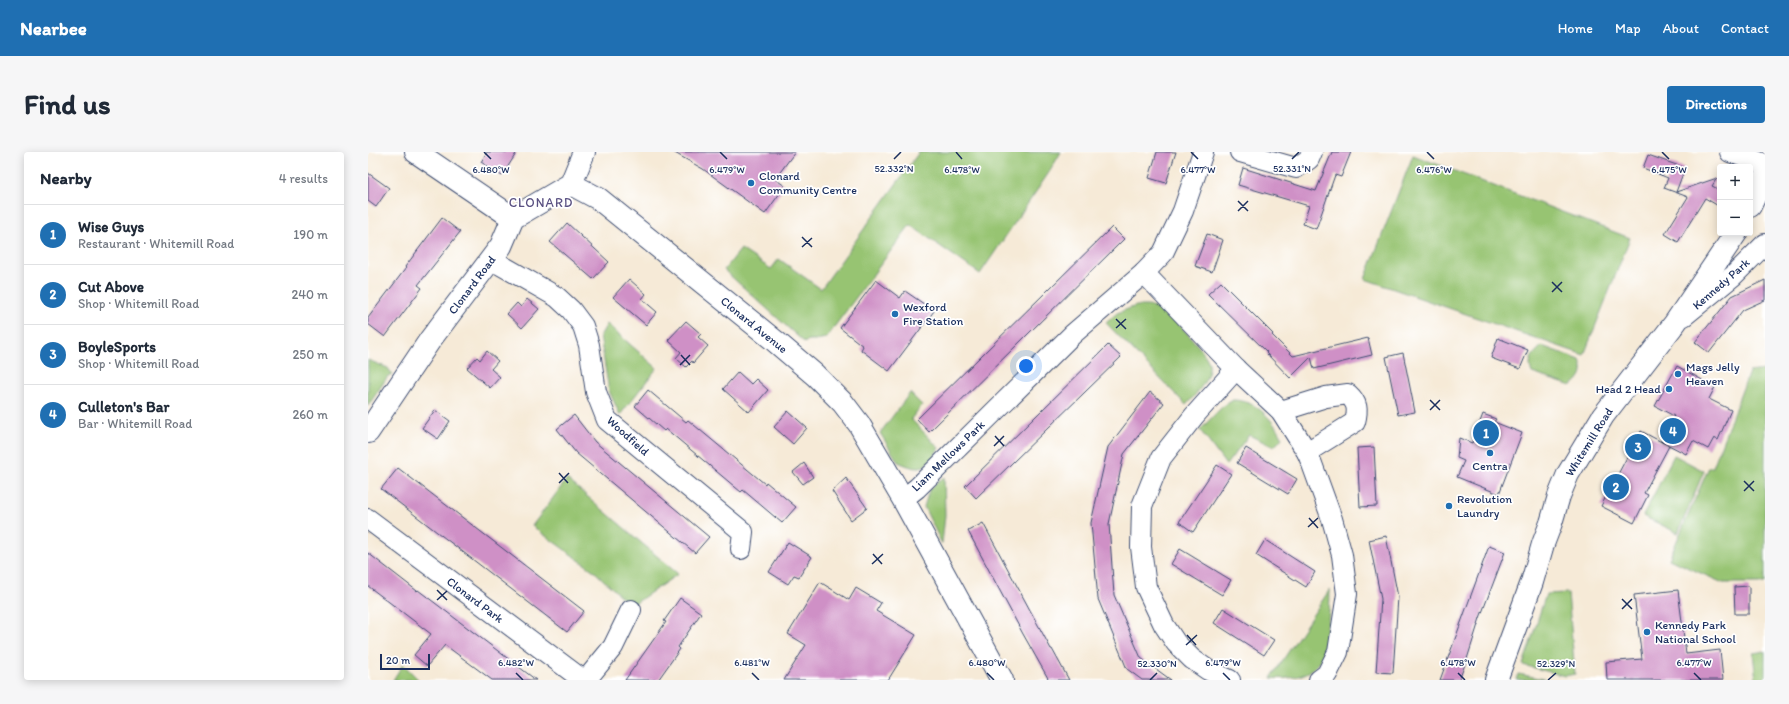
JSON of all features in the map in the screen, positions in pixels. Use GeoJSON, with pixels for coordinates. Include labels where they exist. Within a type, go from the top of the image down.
{"type":"FeatureCollection","features":[{"type":"Feature","properties":{"kind":"street"},"geometry":{"type":"LineString","coordinates":[[416,152],[513,218],[571,184],[584,152]]}},
{"type":"Feature","properties":{"kind":"street","name":"Liam Mellows Park"},"geometry":{"type":"LineString","coordinates":[[1002,680],[903,499],[917,488],[1094,314],[1144,273],[1163,253],[1183,211],[1203,152]]}},
{"type":"Feature","properties":{"kind":"street"},"geometry":{"type":"LineString","coordinates":[[1240,152],[1296,168],[1309,159],[1312,152]]}},
{"type":"Feature","properties":{"kind":"street"},"geometry":{"type":"LineString","coordinates":[[1730,152],[1765,164]]}},
{"type":"Feature","properties":{"kind":"street"},"geometry":{"type":"LineString","coordinates":[[1753,200],[1765,175]]}},
{"type":"Feature","properties":{"kind":"street","name":"Clonard Avenue"},"geometry":{"type":"LineString","coordinates":[[571,184],[600,199],[815,375],[843,403],[858,424],[903,499]]}},
{"type":"Feature","properties":{"kind":"street","name":"Clonard Road"},"geometry":{"type":"LineString","coordinates":[[368,432],[421,353],[502,246],[513,218]]}},
{"type":"Feature","properties":{"kind":"street","name":"Whitemill Road"},"geometry":{"type":"LineString","coordinates":[[1496,680],[1532,582],[1543,544],[1552,523],[1558,496],[1568,474],[1604,416],[1675,323],[1734,236]]}},
{"type":"Feature","properties":{"kind":"street","name":"Kennedy Park"},"geometry":{"type":"LineString","coordinates":[[1675,323],[1733,276],[1765,244]]}},
{"type":"Feature","properties":{"kind":"street","name":"Woodfield"},"geometry":{"type":"LineString","coordinates":[[492,260],[557,297],[571,310],[583,326],[589,345],[596,392],[607,420],[743,532],[741,549]]}},
{"type":"Feature","properties":{"kind":"street"},"geometry":{"type":"LineString","coordinates":[[1144,273],[1236,369],[1281,410],[1307,452],[1332,519],[1342,555],[1347,594],[1338,652],[1327,674],[1319,680]]}},
{"type":"Feature","properties":{"kind":"street"},"geometry":{"type":"LineString","coordinates":[[1230,680],[1208,670],[1192,659],[1176,643],[1164,625],[1146,587],[1141,547],[1142,506],[1161,458],[1194,416],[1236,369]]}},
{"type":"Feature","properties":{"kind":"street"},"geometry":{"type":"LineString","coordinates":[[1281,410],[1326,397],[1348,394],[1354,399],[1357,405],[1355,422],[1307,452]]}},
{"type":"Feature","properties":{"kind":"street","name":"Clonard Park"},"geometry":{"type":"LineString","coordinates":[[368,519],[582,680]]}},
{"type":"Feature","properties":{"kind":"street"},"geometry":{"type":"LineString","coordinates":[[586,680],[614,648],[631,610]]}},
{"type":"Feature","properties":{"kind":"green space"},"geometry":{"type":"Polygon","coordinates":[[[919,152],[1061,152],[1050,171],[980,274],[910,225],[826,338],[808,340],[805,343],[724,270],[741,249],[771,269],[779,259],[821,289],[919,152]]]}},
{"type":"Feature","properties":{"kind":"green space"},"geometry":{"type":"Polygon","coordinates":[[[1413,155],[1630,238],[1584,355],[1365,279],[1413,155]]]}},
{"type":"Feature","properties":{"kind":"green space"},"geometry":{"type":"Polygon","coordinates":[[[1136,306],[1155,307],[1165,312],[1190,336],[1207,358],[1209,363],[1208,375],[1198,391],[1186,405],[1106,323],[1117,313],[1136,306]]]}},
{"type":"Feature","properties":{"kind":"green space"},"geometry":{"type":"Polygon","coordinates":[[[607,324],[657,368],[620,415],[609,391],[600,336],[607,324]]]}},
{"type":"Feature","properties":{"kind":"green space"},"geometry":{"type":"Polygon","coordinates":[[[1542,346],[1580,360],[1582,371],[1580,377],[1571,386],[1532,373],[1530,365],[1531,358],[1542,346]]]}},
{"type":"Feature","properties":{"kind":"green space"},"geometry":{"type":"Polygon","coordinates":[[[368,360],[388,368],[392,374],[388,376],[368,406],[368,360]]]}},
{"type":"Feature","properties":{"kind":"green space"},"geometry":{"type":"Polygon","coordinates":[[[1765,370],[1765,583],[1723,583],[1669,559],[1709,467],[1713,467],[1749,372],[1765,370]]]}},
{"type":"Feature","properties":{"kind":"green space"},"geometry":{"type":"Polygon","coordinates":[[[910,393],[922,405],[911,419],[939,448],[933,458],[924,466],[915,468],[898,462],[880,433],[910,393]]]}},
{"type":"Feature","properties":{"kind":"green space"},"geometry":{"type":"Polygon","coordinates":[[[1233,400],[1249,403],[1256,407],[1268,417],[1282,438],[1274,447],[1249,435],[1226,465],[1200,430],[1222,407],[1233,400]]]}},
{"type":"Feature","properties":{"kind":"green space"},"geometry":{"type":"Polygon","coordinates":[[[1674,455],[1704,471],[1678,533],[1643,516],[1674,455]]]}},
{"type":"Feature","properties":{"kind":"green space"},"geometry":{"type":"Polygon","coordinates":[[[944,477],[945,515],[942,544],[924,507],[929,490],[944,477]]]}},
{"type":"Feature","properties":{"kind":"green space"},"geometry":{"type":"Polygon","coordinates":[[[567,479],[678,574],[631,606],[594,571],[532,526],[567,479]]]}},
{"type":"Feature","properties":{"kind":"green space"},"geometry":{"type":"Polygon","coordinates":[[[1330,589],[1324,650],[1320,662],[1315,668],[1302,675],[1286,678],[1271,678],[1330,589]]]}},
{"type":"Feature","properties":{"kind":"green space"},"geometry":{"type":"Polygon","coordinates":[[[1568,593],[1575,674],[1565,676],[1523,665],[1546,594],[1568,593]]]}},
{"type":"Feature","properties":{"kind":"green space"},"geometry":{"type":"Polygon","coordinates":[[[1765,651],[1765,680],[1756,680],[1753,653],[1765,651]]]}},
{"type":"Feature","properties":{"kind":"green space"},"geometry":{"type":"Polygon","coordinates":[[[403,664],[419,680],[393,680],[403,664]]]}},
{"type":"Feature","properties":{"kind":"green space"},"geometry":{"type":"Polygon","coordinates":[[[1518,674],[1549,680],[1516,680],[1518,674]]]}},
{"type":"Feature","properties":{"kind":"building"},"geometry":{"type":"Polygon","coordinates":[[[487,152],[517,152],[502,176],[481,162],[487,152]]]}},
{"type":"Feature","properties":{"kind":"building","name":"Clonard Community Centre"},"geometry":{"type":"Polygon","coordinates":[[[673,152],[795,152],[775,179],[785,186],[765,214],[703,169],[673,152]]]}},
{"type":"Feature","properties":{"kind":"building"},"geometry":{"type":"Polygon","coordinates":[[[1157,152],[1176,152],[1166,183],[1149,178],[1157,152]]]}},
{"type":"Feature","properties":{"kind":"building"},"geometry":{"type":"Polygon","coordinates":[[[1332,152],[1351,152],[1341,177],[1335,175],[1316,229],[1303,224],[1309,206],[1238,185],[1243,168],[1316,191],[1332,152]]]}},
{"type":"Feature","properties":{"kind":"building"},"geometry":{"type":"Polygon","coordinates":[[[1648,155],[1685,168],[1676,192],[1717,178],[1712,186],[1717,188],[1717,205],[1705,198],[1678,242],[1665,234],[1688,197],[1664,188],[1668,178],[1643,168],[1648,155]]]}},
{"type":"Feature","properties":{"kind":"building"},"geometry":{"type":"Polygon","coordinates":[[[368,173],[389,188],[376,207],[368,201],[368,173]]]}},
{"type":"Feature","properties":{"kind":"building"},"geometry":{"type":"Polygon","coordinates":[[[442,218],[460,232],[418,285],[422,288],[385,337],[368,324],[368,318],[442,218]]]}},
{"type":"Feature","properties":{"kind":"building"},"geometry":{"type":"Polygon","coordinates":[[[567,223],[609,262],[593,279],[550,242],[567,223]]]}},
{"type":"Feature","properties":{"kind":"building"},"geometry":{"type":"Polygon","coordinates":[[[1112,227],[1124,239],[929,432],[917,419],[1112,227]]]}},
{"type":"Feature","properties":{"kind":"building"},"geometry":{"type":"Polygon","coordinates":[[[1207,234],[1223,240],[1212,272],[1195,266],[1207,234]]]}},
{"type":"Feature","properties":{"kind":"building"},"geometry":{"type":"Polygon","coordinates":[[[629,279],[646,294],[642,299],[657,312],[646,325],[613,297],[629,279]]]}},
{"type":"Feature","properties":{"kind":"building"},"geometry":{"type":"Polygon","coordinates":[[[876,280],[900,298],[905,291],[934,311],[889,371],[861,350],[863,346],[840,328],[876,280]]]}},
{"type":"Feature","properties":{"kind":"building"},"geometry":{"type":"Polygon","coordinates":[[[1765,280],[1765,300],[1743,310],[1709,353],[1695,342],[1732,296],[1765,280]]]}},
{"type":"Feature","properties":{"kind":"building"},"geometry":{"type":"Polygon","coordinates":[[[1221,282],[1293,356],[1368,338],[1372,355],[1314,369],[1311,357],[1290,378],[1266,353],[1267,352],[1208,294],[1221,282]]]}},
{"type":"Feature","properties":{"kind":"building"},"geometry":{"type":"Polygon","coordinates":[[[527,299],[539,309],[522,328],[507,314],[517,303],[521,307],[527,299]]]}},
{"type":"Feature","properties":{"kind":"building"},"geometry":{"type":"Polygon","coordinates":[[[686,321],[701,334],[698,337],[708,346],[693,363],[692,361],[686,367],[676,358],[681,352],[668,340],[686,321]]]}},
{"type":"Feature","properties":{"kind":"building"},"geometry":{"type":"Polygon","coordinates":[[[1498,338],[1528,350],[1520,369],[1491,358],[1498,338]]]}},
{"type":"Feature","properties":{"kind":"building"},"geometry":{"type":"Polygon","coordinates":[[[1108,345],[1121,357],[976,498],[965,486],[1108,345]]]}},
{"type":"Feature","properties":{"kind":"building"},"geometry":{"type":"Polygon","coordinates":[[[487,351],[498,361],[491,369],[500,377],[490,388],[467,368],[477,357],[480,360],[487,351]]]}},
{"type":"Feature","properties":{"kind":"building"},"geometry":{"type":"Polygon","coordinates":[[[1403,353],[1415,412],[1398,415],[1386,357],[1403,353]]]}},
{"type":"Feature","properties":{"kind":"building"},"geometry":{"type":"Polygon","coordinates":[[[1677,366],[1715,387],[1709,399],[1731,410],[1718,440],[1714,438],[1708,449],[1693,441],[1686,454],[1661,441],[1674,416],[1655,406],[1677,366]]]}},
{"type":"Feature","properties":{"kind":"building"},"geometry":{"type":"Polygon","coordinates":[[[738,372],[751,384],[756,379],[768,390],[749,412],[723,389],[738,372]]]}},
{"type":"Feature","properties":{"kind":"building"},"geometry":{"type":"Polygon","coordinates":[[[648,390],[686,422],[688,420],[765,484],[766,482],[796,507],[782,523],[743,490],[741,492],[666,429],[664,431],[635,406],[648,390]]]}},
{"type":"Feature","properties":{"kind":"building"},"geometry":{"type":"Polygon","coordinates":[[[1150,392],[1164,403],[1124,454],[1109,524],[1114,595],[1141,658],[1171,680],[1142,680],[1127,669],[1098,599],[1091,523],[1108,447],[1150,392]]]}},
{"type":"Feature","properties":{"kind":"building"},"geometry":{"type":"Polygon","coordinates":[[[435,410],[450,421],[438,439],[422,428],[435,410]]]}},
{"type":"Feature","properties":{"kind":"building"},"geometry":{"type":"Polygon","coordinates":[[[788,411],[807,428],[793,444],[774,427],[788,411]]]}},
{"type":"Feature","properties":{"kind":"building"},"geometry":{"type":"Polygon","coordinates":[[[1483,414],[1496,419],[1494,422],[1522,433],[1499,494],[1457,477],[1464,461],[1457,458],[1459,438],[1472,443],[1483,414]]]}},
{"type":"Feature","properties":{"kind":"building"},"geometry":{"type":"Polygon","coordinates":[[[574,415],[595,442],[709,537],[695,553],[576,453],[557,429],[574,415]]]}},
{"type":"Feature","properties":{"kind":"building"},"geometry":{"type":"Polygon","coordinates":[[[1641,431],[1669,446],[1644,493],[1648,495],[1634,523],[1601,506],[1641,431]]]}},
{"type":"Feature","properties":{"kind":"building"},"geometry":{"type":"Polygon","coordinates":[[[1374,447],[1377,506],[1360,507],[1357,448],[1374,447]]]}},
{"type":"Feature","properties":{"kind":"building"},"geometry":{"type":"Polygon","coordinates":[[[1246,448],[1297,479],[1288,494],[1237,463],[1246,448]]]}},
{"type":"Feature","properties":{"kind":"building"},"geometry":{"type":"Polygon","coordinates":[[[804,463],[813,477],[803,484],[793,472],[804,463]]]}},
{"type":"Feature","properties":{"kind":"building"},"geometry":{"type":"Polygon","coordinates":[[[1217,465],[1231,474],[1193,532],[1179,522],[1217,465]]]}},
{"type":"Feature","properties":{"kind":"building"},"geometry":{"type":"Polygon","coordinates":[[[398,468],[584,611],[567,632],[381,489],[398,468]]]}},
{"type":"Feature","properties":{"kind":"building"},"geometry":{"type":"Polygon","coordinates":[[[846,478],[867,508],[851,520],[832,491],[846,478]]]}},
{"type":"Feature","properties":{"kind":"building"},"geometry":{"type":"Polygon","coordinates":[[[983,523],[1069,680],[1049,680],[1023,634],[968,531],[983,523]]]}},
{"type":"Feature","properties":{"kind":"building"},"geometry":{"type":"Polygon","coordinates":[[[1386,536],[1398,597],[1393,673],[1376,672],[1381,599],[1369,540],[1386,536]]]}},
{"type":"Feature","properties":{"kind":"building"},"geometry":{"type":"Polygon","coordinates":[[[1265,540],[1315,572],[1306,587],[1256,555],[1265,540]]]}},
{"type":"Feature","properties":{"kind":"building"},"geometry":{"type":"Polygon","coordinates":[[[788,542],[812,557],[799,577],[794,575],[788,584],[769,572],[788,542]]]}},
{"type":"Feature","properties":{"kind":"building"},"geometry":{"type":"Polygon","coordinates":[[[1489,546],[1505,552],[1480,618],[1467,659],[1459,680],[1440,680],[1489,546]]]}},
{"type":"Feature","properties":{"kind":"building"},"geometry":{"type":"Polygon","coordinates":[[[1180,549],[1231,580],[1222,595],[1171,564],[1180,549]]]}},
{"type":"Feature","properties":{"kind":"building"},"geometry":{"type":"Polygon","coordinates":[[[368,553],[536,680],[492,680],[445,645],[427,666],[414,655],[431,634],[368,586],[368,553]]]}},
{"type":"Feature","properties":{"kind":"building"},"geometry":{"type":"Polygon","coordinates":[[[820,582],[849,600],[856,588],[881,603],[876,611],[916,635],[888,680],[784,680],[806,645],[788,634],[820,582]]]}},
{"type":"Feature","properties":{"kind":"building"},"geometry":{"type":"Polygon","coordinates":[[[1749,586],[1749,614],[1735,614],[1734,587],[1749,586]]]}},
{"type":"Feature","properties":{"kind":"building"},"geometry":{"type":"Polygon","coordinates":[[[1678,590],[1686,654],[1720,650],[1723,680],[1607,680],[1606,662],[1642,659],[1634,595],[1678,590]]]}},
{"type":"Feature","properties":{"kind":"building"},"geometry":{"type":"Polygon","coordinates":[[[680,598],[701,613],[678,647],[680,649],[658,680],[625,680],[666,622],[664,621],[680,598]]]}},
{"type":"Feature","properties":{"kind":"building"},"geometry":{"type":"Polygon","coordinates":[[[1223,608],[1274,640],[1264,655],[1214,623],[1223,608]]]}},
{"type":"Feature","properties":{"kind":"place","name":"Clonard Community Centre"},"geometry":{"type":"Point","coordinates":[751,183]}},
{"type":"Feature","properties":{"kind":"place","name":"Wexford Fire Station"},"geometry":{"type":"Point","coordinates":[895,314]}},
{"type":"Feature","properties":{"kind":"place","name":"Mags Jelly Heaven"},"geometry":{"type":"Point","coordinates":[1678,374]}},
{"type":"Feature","properties":{"kind":"place","name":"Head 2 Head"},"geometry":{"type":"Point","coordinates":[1669,389]}},
{"type":"Feature","properties":{"kind":"place","name":"Culleton's Bar"},"geometry":{"type":"Point","coordinates":[1673,431]}},
{"type":"Feature","properties":{"kind":"place","name":"Wise Guys"},"geometry":{"type":"Point","coordinates":[1486,433]}},
{"type":"Feature","properties":{"kind":"place","name":"BoyleSports"},"geometry":{"type":"Point","coordinates":[1638,447]}},
{"type":"Feature","properties":{"kind":"place","name":"Centra"},"geometry":{"type":"Point","coordinates":[1490,453]}},
{"type":"Feature","properties":{"kind":"place","name":"Cut Above"},"geometry":{"type":"Point","coordinates":[1616,487]}},
{"type":"Feature","properties":{"kind":"place","name":"Revolution Laundry"},"geometry":{"type":"Point","coordinates":[1449,506]}},
{"type":"Feature","properties":{"kind":"place","name":"Kennedy Park National School"},"geometry":{"type":"Point","coordinates":[1647,632]}},
{"type":"Feature","properties":{"kind":"district","name":"CLONARD"},"geometry":{"type":"Point","coordinates":[541,202]}}]}
